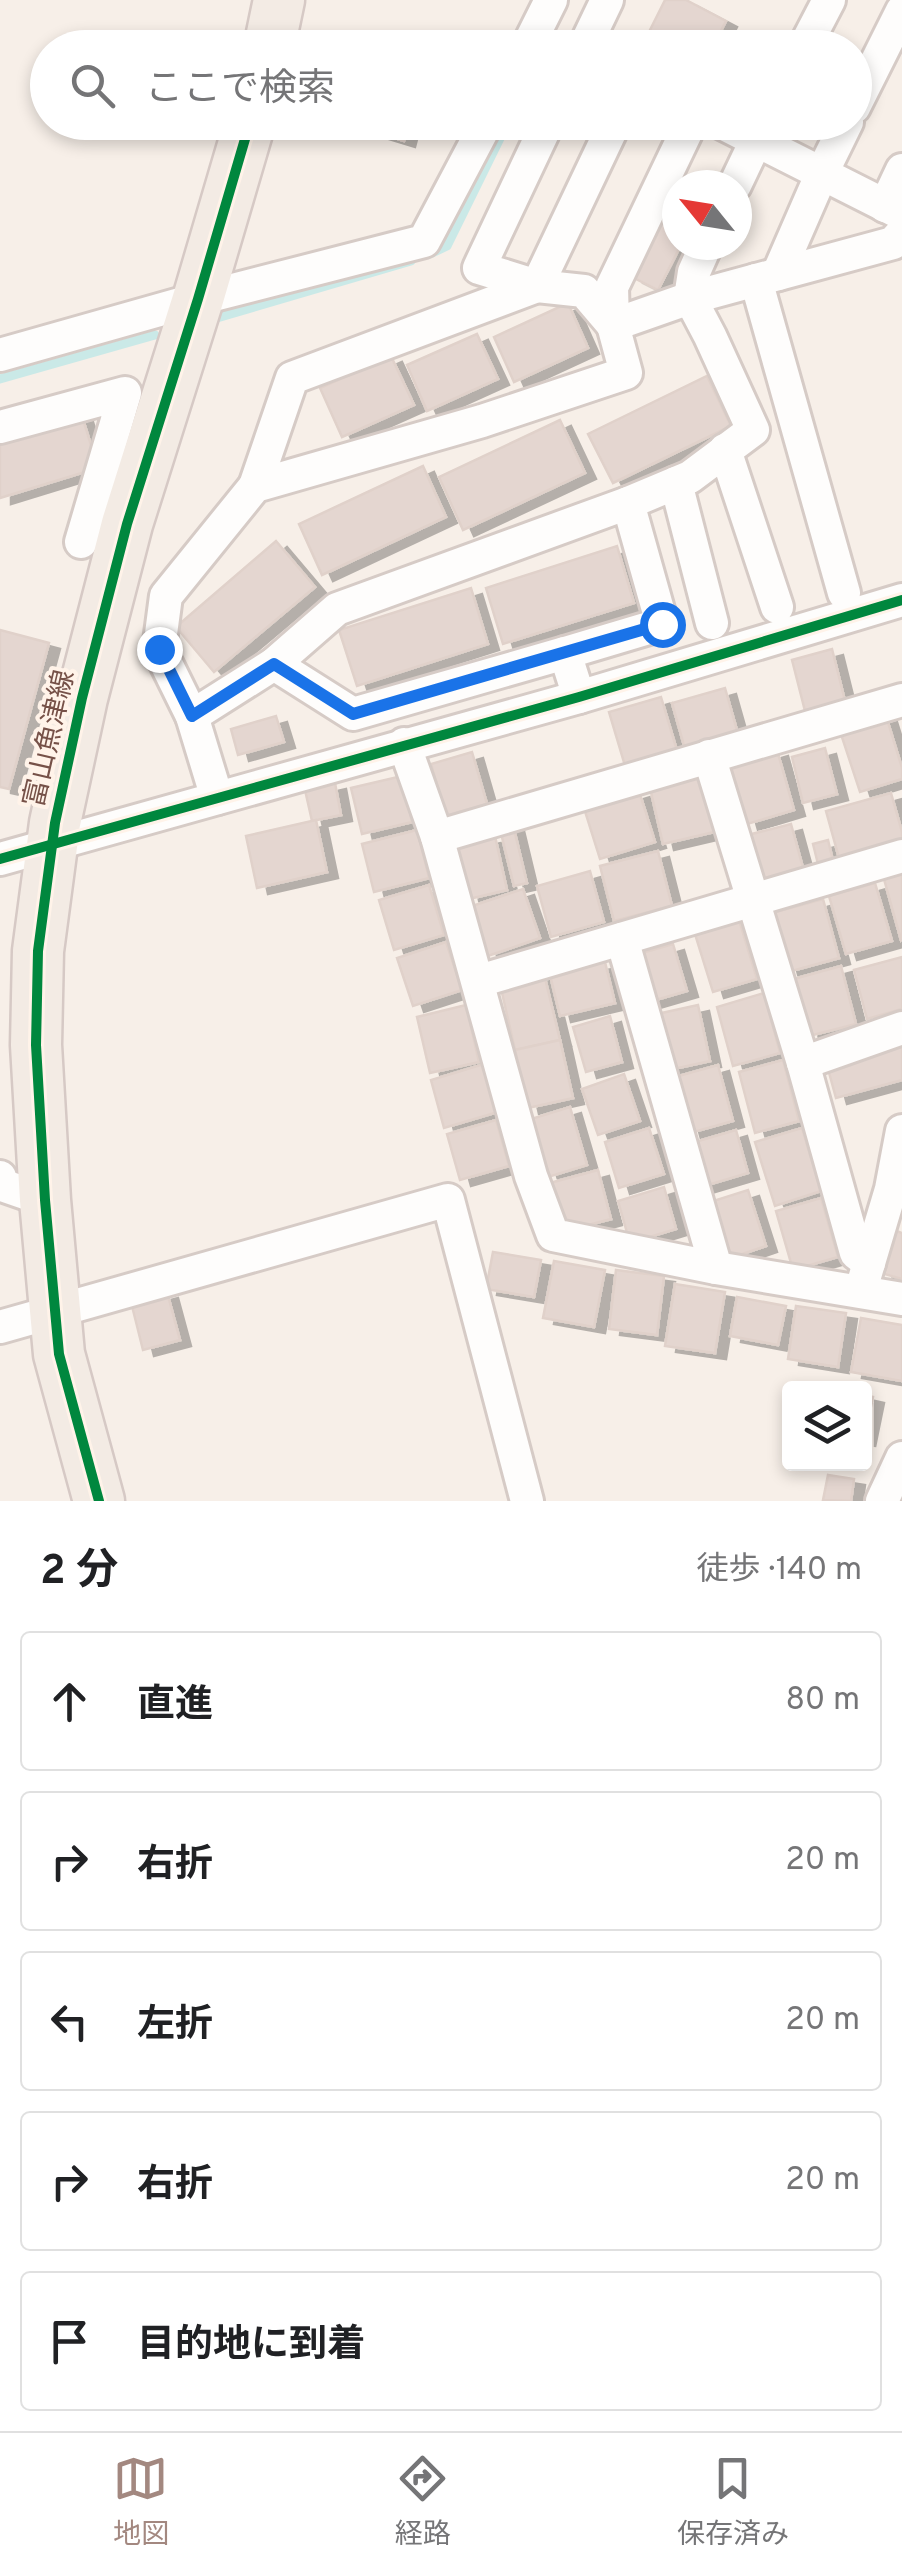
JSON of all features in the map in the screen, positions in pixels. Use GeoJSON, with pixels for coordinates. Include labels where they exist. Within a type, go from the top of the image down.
{"type":"FeatureCollection","features":[{"type":"Feature","properties":{"kind":"main road"},"geometry":{"type":"LineString","coordinates":[[273,30],[279,0]]}},
{"type":"Feature","properties":{"kind":"main road","name":"富山魚津線"},"geometry":{"type":"LineString","coordinates":[[99,1501],[59,1354],[36,1046],[38,950],[52,845],[82,698],[122,543],[147,393],[198,298],[245,140]]}},
{"type":"Feature","properties":{"kind":"street"},"geometry":{"type":"LineString","coordinates":[[535,30],[551,0]]}},
{"type":"Feature","properties":{"kind":"street"},"geometry":{"type":"LineString","coordinates":[[593,30],[607,0]]}},
{"type":"Feature","properties":{"kind":"street"},"geometry":{"type":"LineString","coordinates":[[813,30],[829,0]]}},
{"type":"Feature","properties":{"kind":"street"},"geometry":{"type":"LineString","coordinates":[[872,72],[902,12]]}},
{"type":"Feature","properties":{"kind":"street"},"geometry":{"type":"LineString","coordinates":[[0,355],[198,298],[424,242],[478,140]]}},
{"type":"Feature","properties":{"kind":"street"},"geometry":{"type":"LineString","coordinates":[[539,140],[479,268],[537,286],[584,291],[613,325]]}},
{"type":"Feature","properties":{"kind":"street"},"geometry":{"type":"LineString","coordinates":[[217,798],[192,716],[159,649],[166,596],[256,486],[292,378],[537,286],[606,140]]}},
{"type":"Feature","properties":{"kind":"street"},"geometry":{"type":"LineString","coordinates":[[256,486],[482,421],[626,372],[613,325],[612,287],[682,140]]}},
{"type":"Feature","properties":{"kind":"street"},"geometry":{"type":"LineString","coordinates":[[742,170],[757,140]]}},
{"type":"Feature","properties":{"kind":"street"},"geometry":{"type":"LineString","coordinates":[[774,140],[896,217]]}},
{"type":"Feature","properties":{"kind":"street"},"geometry":{"type":"LineString","coordinates":[[838,140],[767,277],[844,593]]}},
{"type":"Feature","properties":{"kind":"street"},"geometry":{"type":"LineString","coordinates":[[613,325],[690,298],[893,244],[902,170]]}},
{"type":"Feature","properties":{"kind":"street"},"geometry":{"type":"LineString","coordinates":[[192,716],[274,664],[337,609],[690,477],[752,430],[690,298],[699,260]]}},
{"type":"Feature","properties":{"kind":"street"},"geometry":{"type":"LineString","coordinates":[[0,427],[147,393]]}},
{"type":"Feature","properties":{"kind":"street"},"geometry":{"type":"LineString","coordinates":[[81,542],[147,393]]}},
{"type":"Feature","properties":{"kind":"street"},"geometry":{"type":"LineString","coordinates":[[726,450],[777,608]]}},
{"type":"Feature","properties":{"kind":"street"},"geometry":{"type":"LineString","coordinates":[[676,483],[712,623]]}},
{"type":"Feature","properties":{"kind":"street"},"geometry":{"type":"LineString","coordinates":[[274,664],[353,714],[662,624],[628,502]]}},
{"type":"Feature","properties":{"kind":"street"},"geometry":{"type":"LineString","coordinates":[[0,859],[579,697],[902,600]]}},
{"type":"Feature","properties":{"kind":"street"},"geometry":{"type":"LineString","coordinates":[[564,653],[579,697]]}},
{"type":"Feature","properties":{"kind":"street"},"geometry":{"type":"LineString","coordinates":[[437,836],[902,700]]}},
{"type":"Feature","properties":{"kind":"street"},"geometry":{"type":"LineString","coordinates":[[404,744],[437,836],[552,1235],[716,1268],[865,1278],[902,1300]]}},
{"type":"Feature","properties":{"kind":"street"},"geometry":{"type":"LineString","coordinates":[[708,756],[865,1278]]}},
{"type":"Feature","properties":{"kind":"street"},"geometry":{"type":"LineString","coordinates":[[478,981],[902,856]]}},
{"type":"Feature","properties":{"kind":"street"},"geometry":{"type":"LineString","coordinates":[[622,939],[716,1268]]}},
{"type":"Feature","properties":{"kind":"street"},"geometry":{"type":"LineString","coordinates":[[802,1063],[902,1028]]}},
{"type":"Feature","properties":{"kind":"street"},"geometry":{"type":"LineString","coordinates":[[865,1278],[891,1189],[902,1130]]}},
{"type":"Feature","properties":{"kind":"street"},"geometry":{"type":"LineString","coordinates":[[0,1178],[2,1185],[45,1200]]}},
{"type":"Feature","properties":{"kind":"street"},"geometry":{"type":"LineString","coordinates":[[0,1327],[448,1200],[528,1501]]}},
{"type":"Feature","properties":{"kind":"street"},"geometry":{"type":"LineString","coordinates":[[882,1501],[902,1458]]}},
{"type":"Feature","properties":{"kind":"building"},"geometry":{"type":"Polygon","coordinates":[[[665,0],[686,0],[726,21],[721,30],[650,30],[665,0]]]}},
{"type":"Feature","properties":{"kind":"building"},"geometry":{"type":"Polygon","coordinates":[[[662,223],[662,260],[673,260],[658,290],[632,277],[662,223]]]}},
{"type":"Feature","properties":{"kind":"building"},"geometry":{"type":"Polygon","coordinates":[[[568,303],[588,348],[514,382],[494,337],[568,303]]]}},
{"type":"Feature","properties":{"kind":"building"},"geometry":{"type":"Polygon","coordinates":[[[477,334],[498,379],[427,411],[407,365],[477,334]]]}},
{"type":"Feature","properties":{"kind":"building"},"geometry":{"type":"Polygon","coordinates":[[[391,356],[414,405],[342,437],[320,388],[391,356]]]}},
{"type":"Feature","properties":{"kind":"building"},"geometry":{"type":"Polygon","coordinates":[[[707,376],[731,426],[613,483],[588,434],[707,376]]]}},
{"type":"Feature","properties":{"kind":"building"},"geometry":{"type":"Polygon","coordinates":[[[82,416],[98,468],[0,498],[0,440],[82,416]]]}},
{"type":"Feature","properties":{"kind":"building"},"geometry":{"type":"Polygon","coordinates":[[[560,420],[585,473],[463,530],[439,477],[560,420]]]}},
{"type":"Feature","properties":{"kind":"building"},"geometry":{"type":"Polygon","coordinates":[[[423,466],[446,517],[322,575],[299,524],[423,466]]]}},
{"type":"Feature","properties":{"kind":"building"},"geometry":{"type":"Polygon","coordinates":[[[276,541],[315,587],[214,672],[176,627],[276,541]]]}},
{"type":"Feature","properties":{"kind":"building"},"geometry":{"type":"Polygon","coordinates":[[[617,546],[634,603],[503,644],[486,588],[617,546]]]}},
{"type":"Feature","properties":{"kind":"building"},"geometry":{"type":"Polygon","coordinates":[[[471,588],[488,644],[357,686],[339,630],[471,588]]]}},
{"type":"Feature","properties":{"kind":"building"},"geometry":{"type":"Polygon","coordinates":[[[0,630],[49,643],[9,789],[0,787],[0,630]]]}},
{"type":"Feature","properties":{"kind":"building"},"geometry":{"type":"Polygon","coordinates":[[[832,649],[846,705],[806,715],[792,660],[832,649]]]}},
{"type":"Feature","properties":{"kind":"building"},"geometry":{"type":"Polygon","coordinates":[[[725,688],[738,734],[685,749],[672,703],[725,688]]]}},
{"type":"Feature","properties":{"kind":"building"},"geometry":{"type":"Polygon","coordinates":[[[661,697],[678,754],[626,769],[609,712],[661,697]]]}},
{"type":"Feature","properties":{"kind":"building"},"geometry":{"type":"Polygon","coordinates":[[[276,716],[284,742],[238,755],[231,729],[276,716]]]}},
{"type":"Feature","properties":{"kind":"building"},"geometry":{"type":"Polygon","coordinates":[[[886,716],[902,779],[860,792],[840,731],[886,716]]]}},
{"type":"Feature","properties":{"kind":"building"},"geometry":{"type":"Polygon","coordinates":[[[825,748],[837,794],[803,803],[792,757],[825,748]]]}},
{"type":"Feature","properties":{"kind":"building"},"geometry":{"type":"Polygon","coordinates":[[[777,750],[794,810],[747,824],[730,764],[777,750]]]}},
{"type":"Feature","properties":{"kind":"building"},"geometry":{"type":"Polygon","coordinates":[[[472,752],[487,804],[446,816],[431,764],[472,752]]]}},
{"type":"Feature","properties":{"kind":"building"},"geometry":{"type":"Polygon","coordinates":[[[402,776],[412,822],[362,834],[351,788],[402,776]]]}},
{"type":"Feature","properties":{"kind":"building"},"geometry":{"type":"Polygon","coordinates":[[[700,776],[714,832],[663,844],[650,788],[700,776]]]}},
{"type":"Feature","properties":{"kind":"building"},"geometry":{"type":"Polygon","coordinates":[[[335,783],[341,815],[312,821],[305,790],[335,783]]]}},
{"type":"Feature","properties":{"kind":"building"},"geometry":{"type":"Polygon","coordinates":[[[639,791],[655,842],[600,859],[584,808],[639,791]]]}},
{"type":"Feature","properties":{"kind":"building"},"geometry":{"type":"Polygon","coordinates":[[[891,793],[902,840],[839,858],[826,811],[891,793]]]}},
{"type":"Feature","properties":{"kind":"building"},"geometry":{"type":"Polygon","coordinates":[[[316,820],[327,872],[257,888],[246,836],[316,820]]]}},
{"type":"Feature","properties":{"kind":"building"},"geometry":{"type":"Polygon","coordinates":[[[791,824],[803,868],[761,880],[748,835],[791,824]]]}},
{"type":"Feature","properties":{"kind":"building"},"geometry":{"type":"Polygon","coordinates":[[[513,825],[527,883],[514,886],[500,829],[513,825]]]}},
{"type":"Feature","properties":{"kind":"building"},"geometry":{"type":"Polygon","coordinates":[[[417,830],[429,878],[374,892],[362,844],[417,830]]]}},
{"type":"Feature","properties":{"kind":"building"},"geometry":{"type":"Polygon","coordinates":[[[495,836],[507,890],[469,899],[457,844],[495,836]]]}},
{"type":"Feature","properties":{"kind":"building"},"geometry":{"type":"Polygon","coordinates":[[[828,840],[833,861],[818,864],[813,844],[828,840]]]}},
{"type":"Feature","properties":{"kind":"building"},"geometry":{"type":"Polygon","coordinates":[[[658,851],[672,906],[614,921],[600,866],[658,851]]]}},
{"type":"Feature","properties":{"kind":"building"},"geometry":{"type":"Polygon","coordinates":[[[590,871],[604,922],[551,937],[537,886],[590,871]]]}},
{"type":"Feature","properties":{"kind":"building"},"geometry":{"type":"Polygon","coordinates":[[[902,873],[902,939],[901,940],[884,879],[902,873]]]}},
{"type":"Feature","properties":{"kind":"building"},"geometry":{"type":"Polygon","coordinates":[[[875,883],[892,941],[846,954],[829,896],[875,883]]]}},
{"type":"Feature","properties":{"kind":"building"},"geometry":{"type":"Polygon","coordinates":[[[429,885],[444,935],[394,950],[379,900],[429,885]]]}},
{"type":"Feature","properties":{"kind":"building"},"geometry":{"type":"Polygon","coordinates":[[[523,889],[540,938],[488,956],[472,906],[523,889]]]}},
{"type":"Feature","properties":{"kind":"building"},"geometry":{"type":"Polygon","coordinates":[[[823,899],[839,958],[788,972],[772,913],[823,899]]]}},
{"type":"Feature","properties":{"kind":"building"},"geometry":{"type":"Polygon","coordinates":[[[739,920],[757,979],[713,992],[695,934],[739,920]]]}},
{"type":"Feature","properties":{"kind":"building"},"geometry":{"type":"Polygon","coordinates":[[[446,942],[462,990],[413,1006],[397,958],[446,942]]]}},
{"type":"Feature","properties":{"kind":"building"},"geometry":{"type":"Polygon","coordinates":[[[673,944],[687,991],[649,1002],[635,955],[673,944]]]}},
{"type":"Feature","properties":{"kind":"building"},"geometry":{"type":"Polygon","coordinates":[[[902,957],[902,1009],[867,1019],[854,970],[902,957]]]}},
{"type":"Feature","properties":{"kind":"building"},"geometry":{"type":"Polygon","coordinates":[[[605,962],[615,1003],[560,1016],[550,975],[605,962]]]}},
{"type":"Feature","properties":{"kind":"building"},"geometry":{"type":"Polygon","coordinates":[[[841,966],[856,1024],[809,1036],[794,979],[841,966]]]}},
{"type":"Feature","properties":{"kind":"building"},"geometry":{"type":"Polygon","coordinates":[[[544,974],[560,1040],[515,1050],[500,984],[544,974]]]}},
{"type":"Feature","properties":{"kind":"building"},"geometry":{"type":"Polygon","coordinates":[[[764,993],[780,1053],[733,1066],[717,1007],[764,993]]]}},
{"type":"Feature","properties":{"kind":"building"},"geometry":{"type":"Polygon","coordinates":[[[466,1005],[479,1062],[430,1073],[417,1017],[466,1005]]]}},
{"type":"Feature","properties":{"kind":"building"},"geometry":{"type":"Polygon","coordinates":[[[698,1005],[710,1061],[669,1070],[657,1014],[698,1005]]]}},
{"type":"Feature","properties":{"kind":"building"},"geometry":{"type":"Polygon","coordinates":[[[610,1016],[622,1062],[586,1072],[573,1027],[610,1016]]]}},
{"type":"Feature","properties":{"kind":"building"},"geometry":{"type":"Polygon","coordinates":[[[560,1040],[573,1098],[528,1108],[515,1050],[560,1040]]]}},
{"type":"Feature","properties":{"kind":"building"},"geometry":{"type":"Polygon","coordinates":[[[902,1043],[902,1080],[836,1098],[827,1065],[902,1043]]]}},
{"type":"Feature","properties":{"kind":"building"},"geometry":{"type":"Polygon","coordinates":[[[783,1060],[799,1121],[755,1133],[739,1072],[783,1060]]]}},
{"type":"Feature","properties":{"kind":"building"},"geometry":{"type":"Polygon","coordinates":[[[484,1064],[498,1112],[444,1128],[431,1080],[484,1064]]]}},
{"type":"Feature","properties":{"kind":"building"},"geometry":{"type":"Polygon","coordinates":[[[718,1065],[733,1121],[690,1133],[675,1077],[718,1065]]]}},
{"type":"Feature","properties":{"kind":"building"},"geometry":{"type":"Polygon","coordinates":[[[624,1074],[640,1121],[598,1135],[582,1089],[624,1074]]]}},
{"type":"Feature","properties":{"kind":"building"},"geometry":{"type":"Polygon","coordinates":[[[570,1107],[587,1165],[548,1177],[531,1119],[570,1107]]]}},
{"type":"Feature","properties":{"kind":"building"},"geometry":{"type":"Polygon","coordinates":[[[496,1120],[509,1166],[460,1180],[447,1134],[496,1120]]]}},
{"type":"Feature","properties":{"kind":"building"},"geometry":{"type":"Polygon","coordinates":[[[649,1128],[664,1174],[619,1188],[605,1142],[649,1128]]]}},
{"type":"Feature","properties":{"kind":"building"},"geometry":{"type":"Polygon","coordinates":[[[802,1128],[821,1191],[775,1206],[755,1142],[802,1128]]]}},
{"type":"Feature","properties":{"kind":"building"},"geometry":{"type":"Polygon","coordinates":[[[736,1130],[748,1173],[701,1187],[688,1144],[736,1130]]]}},
{"type":"Feature","properties":{"kind":"building"},"geometry":{"type":"Polygon","coordinates":[[[598,1170],[611,1219],[562,1232],[550,1183],[598,1170]]]}},
{"type":"Feature","properties":{"kind":"building"},"geometry":{"type":"Polygon","coordinates":[[[664,1187],[676,1229],[630,1243],[618,1201],[664,1187]]]}},
{"type":"Feature","properties":{"kind":"building"},"geometry":{"type":"Polygon","coordinates":[[[748,1190],[766,1246],[725,1260],[707,1203],[748,1190]]]}},
{"type":"Feature","properties":{"kind":"building"},"geometry":{"type":"Polygon","coordinates":[[[821,1198],[838,1257],[793,1270],[776,1211],[821,1198]]]}},
{"type":"Feature","properties":{"kind":"building"},"geometry":{"type":"Polygon","coordinates":[[[894,1230],[902,1233],[902,1279],[881,1273],[894,1230]]]}},
{"type":"Feature","properties":{"kind":"building"},"geometry":{"type":"Polygon","coordinates":[[[493,1252],[541,1260],[534,1297],[486,1289],[493,1252]]]}},
{"type":"Feature","properties":{"kind":"building"},"geometry":{"type":"Polygon","coordinates":[[[554,1261],[605,1270],[594,1327],[543,1318],[554,1261]]]}},
{"type":"Feature","properties":{"kind":"building"},"geometry":{"type":"Polygon","coordinates":[[[616,1270],[664,1276],[657,1335],[609,1329],[616,1270]]]}},
{"type":"Feature","properties":{"kind":"building"},"geometry":{"type":"Polygon","coordinates":[[[675,1284],[725,1292],[715,1353],[665,1346],[675,1284]]]}},
{"type":"Feature","properties":{"kind":"building"},"geometry":{"type":"Polygon","coordinates":[[[167,1292],[180,1340],[143,1350],[131,1302],[167,1292]]]}},
{"type":"Feature","properties":{"kind":"building"},"geometry":{"type":"Polygon","coordinates":[[[737,1297],[786,1306],[778,1345],[730,1336],[737,1297]]]}},
{"type":"Feature","properties":{"kind":"building"},"geometry":{"type":"Polygon","coordinates":[[[796,1306],[846,1313],[838,1367],[788,1359],[796,1306]]]}},
{"type":"Feature","properties":{"kind":"building"},"geometry":{"type":"Polygon","coordinates":[[[861,1318],[902,1325],[902,1381],[851,1372],[861,1318]]]}},
{"type":"Feature","properties":{"kind":"building"},"geometry":{"type":"Polygon","coordinates":[[[828,1475],[854,1479],[851,1501],[823,1500],[828,1475]]]}},
{"type":"Feature","properties":{"kind":"waterway"},"geometry":{"type":"LineString","coordinates":[[430,254],[447,246],[499,140]]}},
{"type":"Feature","properties":{"kind":"waterway"},"geometry":{"type":"LineString","coordinates":[[217,318],[411,261]]}},
{"type":"Feature","properties":{"kind":"waterway"},"geometry":{"type":"LineString","coordinates":[[0,379],[155,335]]}},
{"type":"Feature","properties":{"kind":"cycle path"},"geometry":{"type":"LineString","coordinates":[[99,1501],[59,1354],[36,1045],[38,951],[55,823],[82,698],[127,524],[245,140]]}},
{"type":"Feature","properties":{"kind":"cycle path"},"geometry":{"type":"LineString","coordinates":[[0,859],[579,697],[902,600]]}},
{"type":"Feature","properties":{"kind":"route"},"geometry":{"type":"LineString","coordinates":[[159,649],[192,716],[274,664],[353,714],[662,624]]}}]}
